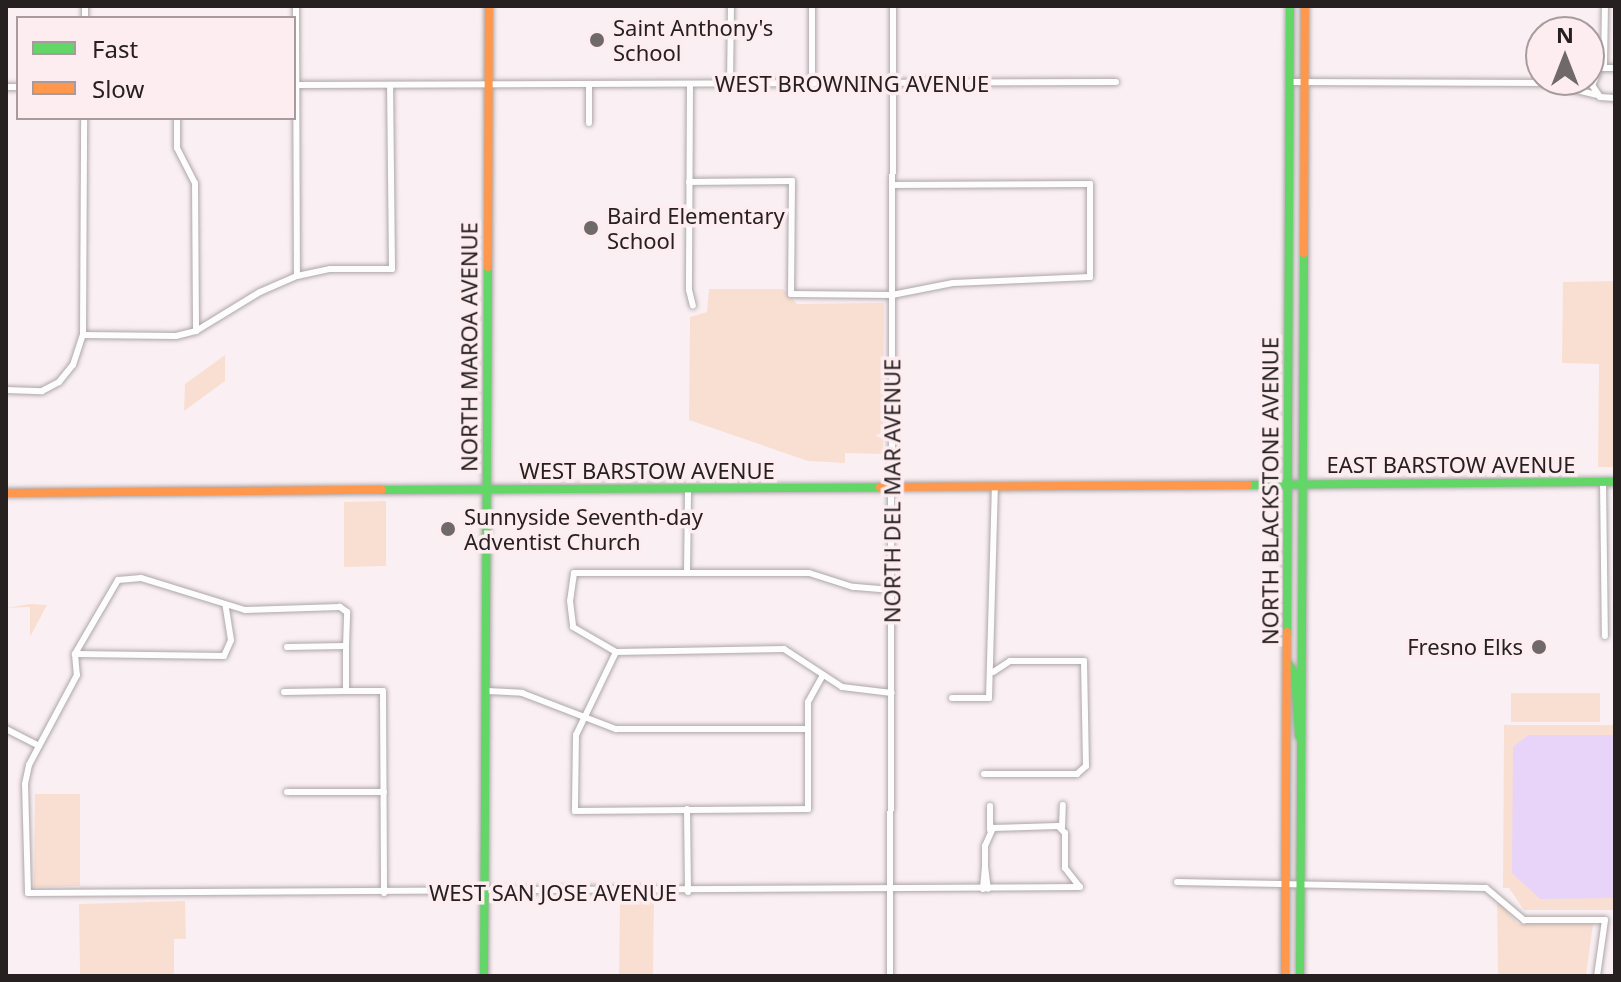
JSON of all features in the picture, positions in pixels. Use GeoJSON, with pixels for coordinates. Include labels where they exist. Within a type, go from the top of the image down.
{"type":"FeatureCollection","features":[{"type":"Feature","properties":{"kind":"main road","name":"NORTH MAROA AVENUE"},"geometry":{"type":"LineString","coordinates":[[484,976],[488,691],[489,6]]}},
{"type":"Feature","properties":{"kind":"main road","name":"NORTH BLACKSTONE AVENUE"},"geometry":{"type":"LineString","coordinates":[[1285,976],[1290,6]]}},
{"type":"Feature","properties":{"kind":"main road","name":"NORTH BLACKSTONE AVENUE"},"geometry":{"type":"LineString","coordinates":[[1300,976],[1305,6]]}},
{"type":"Feature","properties":{"kind":"main road","name":"EAST BARSTOW AVENUE"},"geometry":{"type":"LineString","coordinates":[[1288,485],[1615,482]]}},
{"type":"Feature","properties":{"kind":"main road","name":"WEST BARSTOW AVENUE"},"geometry":{"type":"LineString","coordinates":[[6,493],[486,488],[891,490],[1288,485]]}},
{"type":"Feature","properties":{"kind":"main road"},"geometry":{"type":"LineString","coordinates":[[1287,662],[1295,674],[1295,727],[1301,738]]}},
{"type":"Feature","properties":{"kind":"street"},"geometry":{"type":"LineString","coordinates":[[730,85],[731,6]]}},
{"type":"Feature","properties":{"kind":"street"},"geometry":{"type":"LineString","coordinates":[[812,6],[812,84]]}},
{"type":"Feature","properties":{"kind":"street","name":"NORTH DEL MAR AVENUE"},"geometry":{"type":"LineString","coordinates":[[890,976],[893,6]]}},
{"type":"Feature","properties":{"kind":"street","name":"WEST BROWNING AVENUE"},"geometry":{"type":"LineString","coordinates":[[296,85],[1116,82]]}},
{"type":"Feature","properties":{"kind":"street"},"geometry":{"type":"LineString","coordinates":[[1290,82],[1525,82]]}},
{"type":"Feature","properties":{"kind":"street"},"geometry":{"type":"LineString","coordinates":[[83,335],[176,336],[196,331],[260,292],[297,276],[330,269],[392,269],[390,85]]}},
{"type":"Feature","properties":{"kind":"street"},"geometry":{"type":"LineString","coordinates":[[589,85],[589,123]]}},
{"type":"Feature","properties":{"kind":"street"},"geometry":{"type":"LineString","coordinates":[[690,85],[693,306]]}},
{"type":"Feature","properties":{"kind":"street"},"geometry":{"type":"LineString","coordinates":[[6,390],[42,391],[59,382],[73,365],[83,335],[84,120]]}},
{"type":"Feature","properties":{"kind":"street"},"geometry":{"type":"LineString","coordinates":[[177,120],[177,148],[195,183],[196,331]]}},
{"type":"Feature","properties":{"kind":"street"},"geometry":{"type":"LineString","coordinates":[[295,120],[297,276]]}},
{"type":"Feature","properties":{"kind":"street"},"geometry":{"type":"LineString","coordinates":[[689,182],[792,181],[791,294],[892,295],[953,283],[1090,277],[1090,184],[893,185]]}},
{"type":"Feature","properties":{"kind":"street"},"geometry":{"type":"LineString","coordinates":[[1603,482],[1605,636]]}},
{"type":"Feature","properties":{"kind":"street"},"geometry":{"type":"LineString","coordinates":[[952,698],[989,698],[993,672],[995,488]]}},
{"type":"Feature","properties":{"kind":"street"},"geometry":{"type":"LineString","coordinates":[[687,573],[688,490]]}},
{"type":"Feature","properties":{"kind":"street"},"geometry":{"type":"LineString","coordinates":[[891,590],[853,587],[809,573],[574,573],[573,627],[616,652],[784,649],[842,687],[892,693]]}},
{"type":"Feature","properties":{"kind":"street"},"geometry":{"type":"LineString","coordinates":[[6,729],[38,745],[77,675],[75,654],[109,588],[130,575],[245,610],[340,607],[347,612],[346,691]]}},
{"type":"Feature","properties":{"kind":"street"},"geometry":{"type":"LineString","coordinates":[[75,654],[224,656],[231,640],[225,604]]}},
{"type":"Feature","properties":{"kind":"street"},"geometry":{"type":"LineString","coordinates":[[287,647],[346,646]]}},
{"type":"Feature","properties":{"kind":"street"},"geometry":{"type":"LineString","coordinates":[[616,652],[583,719],[574,748],[575,811],[808,809],[808,702],[823,675]]}},
{"type":"Feature","properties":{"kind":"street"},"geometry":{"type":"LineString","coordinates":[[984,774],[1077,774],[1086,766],[1084,661],[1010,661],[993,672]]}},
{"type":"Feature","properties":{"kind":"street"},"geometry":{"type":"LineString","coordinates":[[284,692],[383,691],[384,893]]}},
{"type":"Feature","properties":{"kind":"street"},"geometry":{"type":"LineString","coordinates":[[488,691],[522,693],[583,719],[616,729],[808,729]]}},
{"type":"Feature","properties":{"kind":"street","name":"WEST SAN JOSE AVENUE"},"geometry":{"type":"LineString","coordinates":[[38,745],[25,784],[28,893],[688,892],[1080,887],[1065,868],[1062,828]]}},
{"type":"Feature","properties":{"kind":"street"},"geometry":{"type":"LineString","coordinates":[[287,792],[384,792]]}},
{"type":"Feature","properties":{"kind":"street"},"geometry":{"type":"LineString","coordinates":[[990,830],[1062,828],[1063,805]]}},
{"type":"Feature","properties":{"kind":"street"},"geometry":{"type":"LineString","coordinates":[[985,889],[990,806]]}},
{"type":"Feature","properties":{"kind":"street"},"geometry":{"type":"LineString","coordinates":[[687,809],[688,892]]}},
{"type":"Feature","properties":{"kind":"street"},"geometry":{"type":"LineString","coordinates":[[1177,882],[1486,888],[1524,920],[1605,920],[1597,976]]}},
{"type":"Feature","properties":{"kind":"shaded area"},"geometry":{"type":"Polygon","coordinates":[[[1615,281],[1615,467],[1598,467],[1599,364],[1562,363],[1563,282],[1615,281]]]}},
{"type":"Feature","properties":{"kind":"shaded area"},"geometry":{"type":"Polygon","coordinates":[[[709,289],[783,289],[797,304],[884,303],[883,454],[845,453],[845,463],[808,461],[689,420],[690,317],[707,312],[709,289]]]}},
{"type":"Feature","properties":{"kind":"shaded area"},"geometry":{"type":"Polygon","coordinates":[[[225,355],[225,381],[184,411],[185,384],[225,355]]]}},
{"type":"Feature","properties":{"kind":"shaded area"},"geometry":{"type":"Polygon","coordinates":[[[386,501],[386,566],[344,567],[344,502],[386,501]]]}},
{"type":"Feature","properties":{"kind":"shaded area"},"geometry":{"type":"Polygon","coordinates":[[[47,605],[30,637],[30,607],[6,608],[47,605]]]}},
{"type":"Feature","properties":{"kind":"shaded area"},"geometry":{"type":"Polygon","coordinates":[[[1511,693],[1600,693],[1600,722],[1511,722],[1511,693]]]}},
{"type":"Feature","properties":{"kind":"shaded area"},"geometry":{"type":"Polygon","coordinates":[[[1504,725],[1615,725],[1615,910],[1524,910],[1509,888],[1503,888],[1504,725]]]}},
{"type":"Feature","properties":{"kind":"shaded area"},"geometry":{"type":"Polygon","coordinates":[[[1528,735],[1615,735],[1615,898],[1540,899],[1512,873],[1513,747],[1528,735]]]}},
{"type":"Feature","properties":{"kind":"shaded area"},"geometry":{"type":"Polygon","coordinates":[[[35,794],[80,794],[80,886],[34,887],[35,794]]]}},
{"type":"Feature","properties":{"kind":"shaded area"},"geometry":{"type":"Polygon","coordinates":[[[1497,899],[1518,924],[1593,924],[1586,976],[1498,976],[1497,899]]]}},
{"type":"Feature","properties":{"kind":"shaded area"},"geometry":{"type":"Polygon","coordinates":[[[620,900],[654,900],[653,976],[619,976],[620,900]]]}},
{"type":"Feature","properties":{"kind":"shaded area"},"geometry":{"type":"Polygon","coordinates":[[[185,901],[186,939],[174,939],[174,976],[80,976],[79,904],[185,901]]]}},
{"type":"Feature","properties":{"kind":"traffic: fast"},"geometry":{"type":"LineString","coordinates":[[1287,632],[1290,6]]}},
{"type":"Feature","properties":{"kind":"traffic: fast"},"geometry":{"type":"LineString","coordinates":[[1300,976],[1304,253]]}},
{"type":"Feature","properties":{"kind":"traffic: fast"},"geometry":{"type":"LineString","coordinates":[[484,976],[488,267]]}},
{"type":"Feature","properties":{"kind":"traffic: fast"},"geometry":{"type":"LineString","coordinates":[[1248,485],[1615,482]]}},
{"type":"Feature","properties":{"kind":"traffic: fast"},"geometry":{"type":"LineString","coordinates":[[382,490],[880,487]]}},
{"type":"Feature","properties":{"kind":"traffic: fast"},"geometry":{"type":"LineString","coordinates":[[1287,662],[1295,674],[1299,736]]}},
{"type":"Feature","properties":{"kind":"traffic: slow"},"geometry":{"type":"LineString","coordinates":[[488,267],[489,6]]}},
{"type":"Feature","properties":{"kind":"traffic: slow"},"geometry":{"type":"LineString","coordinates":[[1304,253],[1305,6]]}},
{"type":"Feature","properties":{"kind":"traffic: slow"},"geometry":{"type":"LineString","coordinates":[[880,487],[1248,485]]}},
{"type":"Feature","properties":{"kind":"traffic: slow"},"geometry":{"type":"LineString","coordinates":[[6,493],[382,490]]}},
{"type":"Feature","properties":{"kind":"traffic: slow"},"geometry":{"type":"LineString","coordinates":[[1285,976],[1287,632]]}},
{"type":"Feature","properties":{"kind":"place","name":"Saint Anthony's School"},"geometry":{"type":"Point","coordinates":[597,40]}},
{"type":"Feature","properties":{"kind":"place","name":"Baird Elementary School"},"geometry":{"type":"Point","coordinates":[591,228]}},
{"type":"Feature","properties":{"kind":"place","name":"Sunnyside Seventh-day Adventist Church"},"geometry":{"type":"Point","coordinates":[448,529]}},
{"type":"Feature","properties":{"kind":"place","name":"Fresno Elks"},"geometry":{"type":"Point","coordinates":[1539,647]}}]}
